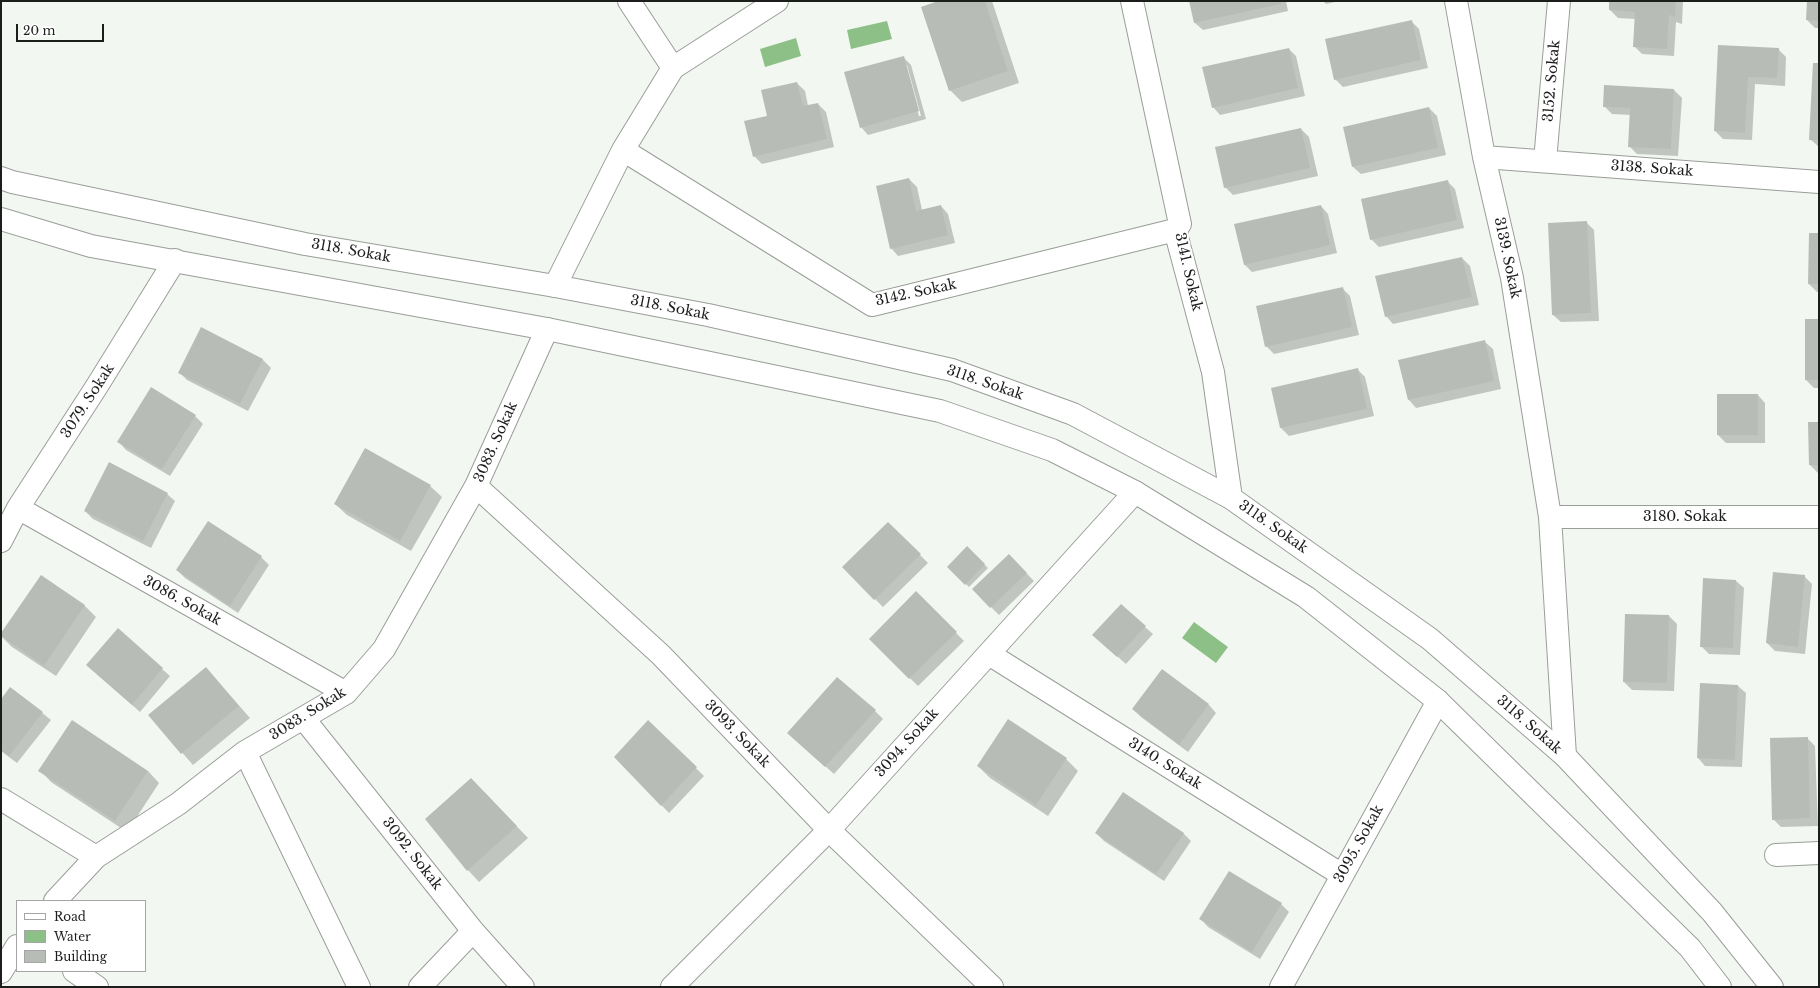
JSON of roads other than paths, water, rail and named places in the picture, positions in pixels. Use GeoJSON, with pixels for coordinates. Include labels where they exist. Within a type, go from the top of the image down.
{"type":"FeatureCollection","features":[{"type":"Feature","properties":{"kind":"street"},"geometry":{"type":"LineString","coordinates":[[629,1],[672,68]]}},
{"type":"Feature","properties":{"kind":"street"},"geometry":{"type":"LineString","coordinates":[[555,286],[622,150],[672,68],[777,1]]}},
{"type":"Feature","properties":{"kind":"street","name":"3141. Sokak"},"geometry":{"type":"LineString","coordinates":[[1132,1],[1180,224],[1175,230],[1213,372],[1231,498]]}},
{"type":"Feature","properties":{"kind":"street","name":"3139. Sokak"},"geometry":{"type":"LineString","coordinates":[[1456,1],[1484,157],[1512,278],[1550,517],[1565,756]]}},
{"type":"Feature","properties":{"kind":"street","name":"3152. Sokak"},"geometry":{"type":"LineString","coordinates":[[1545,161],[1559,1]]}},
{"type":"Feature","properties":{"kind":"street","name":"3142. Sokak"},"geometry":{"type":"LineString","coordinates":[[622,150],[872,305],[1175,230]]}},
{"type":"Feature","properties":{"kind":"street","name":"3138. Sokak"},"geometry":{"type":"LineString","coordinates":[[1484,157],[1819,182]]}},
{"type":"Feature","properties":{"kind":"street","name":"3118. Sokak"},"geometry":{"type":"LineString","coordinates":[[1,178],[12,182],[305,244],[555,286],[708,315],[952,370],[1073,414],[1231,498],[1430,639],[1565,756],[1712,912],[1772,987]]}},
{"type":"Feature","properties":{"kind":"street"},"geometry":{"type":"LineString","coordinates":[[1,219],[91,246],[175,260],[547,329],[940,411],[1052,450],[1135,492],[1306,597],[1438,701],[1690,948],[1720,987]]}},
{"type":"Feature","properties":{"kind":"street","name":"3079. Sokak"},"geometry":{"type":"LineString","coordinates":[[1,541],[18,508],[97,386],[175,260]]}},
{"type":"Feature","properties":{"kind":"street","name":"3083. Sokak"},"geometry":{"type":"LineString","coordinates":[[56,900],[96,857],[178,804],[245,752],[304,719],[346,693],[384,650],[476,486],[547,329]]}},
{"type":"Feature","properties":{"kind":"street","name":"3093. Sokak"},"geometry":{"type":"LineString","coordinates":[[476,486],[661,655],[829,830],[992,987]]}},
{"type":"Feature","properties":{"kind":"street","name":"3094. Sokak"},"geometry":{"type":"LineString","coordinates":[[672,987],[829,830],[1135,492]]}},
{"type":"Feature","properties":{"kind":"street","name":"3086. Sokak"},"geometry":{"type":"LineString","coordinates":[[18,508],[346,693]]}},
{"type":"Feature","properties":{"kind":"street","name":"3180. Sokak"},"geometry":{"type":"LineString","coordinates":[[1550,517],[1819,517]]}},
{"type":"Feature","properties":{"kind":"street","name":"3140. Sokak"},"geometry":{"type":"LineString","coordinates":[[989,654],[1342,874]]}},
{"type":"Feature","properties":{"kind":"street","name":"3095. Sokak"},"geometry":{"type":"LineString","coordinates":[[1280,987],[1438,701]]}},
{"type":"Feature","properties":{"kind":"street","name":"3092. Sokak"},"geometry":{"type":"LineString","coordinates":[[304,719],[473,931],[523,987]]}},
{"type":"Feature","properties":{"kind":"street"},"geometry":{"type":"LineString","coordinates":[[245,752],[360,987]]}},
{"type":"Feature","properties":{"kind":"street"},"geometry":{"type":"LineString","coordinates":[[1,799],[96,857]]}},
{"type":"Feature","properties":{"kind":"street"},"geometry":{"type":"LineString","coordinates":[[1776,856],[1819,853]]}},
{"type":"Feature","properties":{"kind":"street"},"geometry":{"type":"LineString","coordinates":[[420,987],[473,931]]}},
{"type":"Feature","properties":{"kind":"street"},"geometry":{"type":"LineString","coordinates":[[1,972],[16,948]]}},
{"type":"Feature","properties":{"kind":"street"},"geometry":{"type":"LineString","coordinates":[[75,972],[97,987]]}},
{"type":"Feature","properties":{"kind":"water"},"geometry":{"type":"Polygon","coordinates":[[[887,21],[892,39],[851,49],[847,30],[887,21]]]}},
{"type":"Feature","properties":{"kind":"water"},"geometry":{"type":"Polygon","coordinates":[[[796,38],[801,56],[765,67],[760,49],[796,38]]]}},
{"type":"Feature","properties":{"kind":"water"},"geometry":{"type":"Polygon","coordinates":[[[1194,622],[1228,647],[1216,663],[1182,638],[1194,622]]]}}]}
